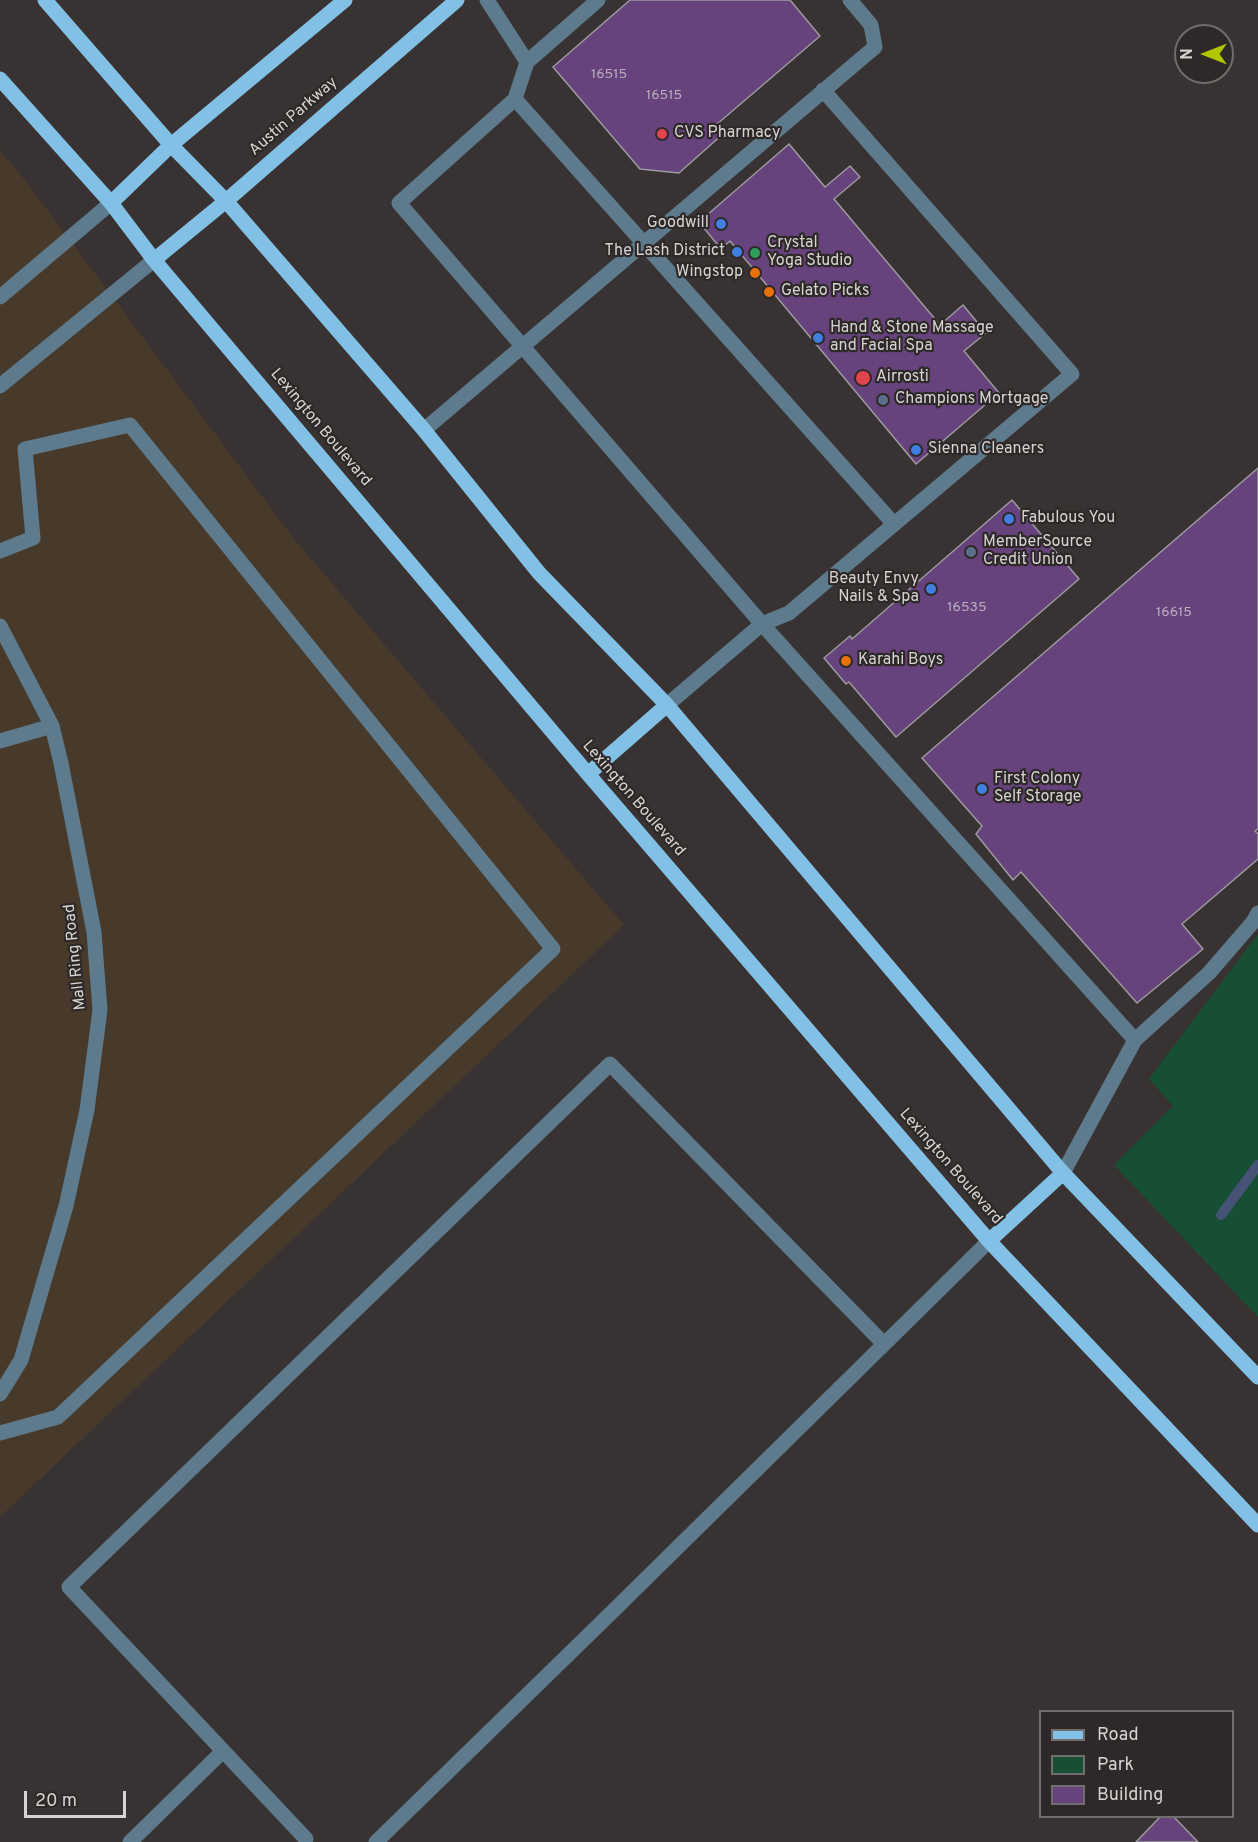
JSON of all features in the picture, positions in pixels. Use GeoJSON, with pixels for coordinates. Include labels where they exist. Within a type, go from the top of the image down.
{"type":"FeatureCollection","features":[{"type":"Feature","properties":{"kind":"main road"},"geometry":{"type":"LineString","coordinates":[[45,0],[171,145],[226,201],[424,430],[539,573],[667,705],[1063,1173],[1258,1377]]}},
{"type":"Feature","properties":{"kind":"main road"},"geometry":{"type":"LineString","coordinates":[[111,203],[171,145],[345,0]]}},
{"type":"Feature","properties":{"kind":"main road","name":"Austin Parkway"},"geometry":{"type":"LineString","coordinates":[[154,260],[226,201],[457,0]]}},
{"type":"Feature","properties":{"kind":"main road","name":"Lexington Boulevard"},"geometry":{"type":"LineString","coordinates":[[0,80],[111,203],[154,260],[588,774],[989,1241],[1258,1525]]}},
{"type":"Feature","properties":{"kind":"main road"},"geometry":{"type":"LineString","coordinates":[[588,774],[667,705]]}},
{"type":"Feature","properties":{"kind":"main road"},"geometry":{"type":"LineString","coordinates":[[989,1241],[1063,1173]]}},
{"type":"Feature","properties":{"kind":"street"},"geometry":{"type":"LineString","coordinates":[[487,0],[527,62]]}},
{"type":"Feature","properties":{"kind":"street"},"geometry":{"type":"LineString","coordinates":[[598,0],[527,62],[515,99],[399,203],[762,624],[1135,1040]]}},
{"type":"Feature","properties":{"kind":"street"},"geometry":{"type":"LineString","coordinates":[[424,430],[875,46],[871,25],[850,0]]}},
{"type":"Feature","properties":{"kind":"street"},"geometry":{"type":"LineString","coordinates":[[667,705],[762,624],[789,613],[1072,374],[824,90]]}},
{"type":"Feature","properties":{"kind":"street"},"geometry":{"type":"LineString","coordinates":[[515,99],[893,523]]}},
{"type":"Feature","properties":{"kind":"street"},"geometry":{"type":"LineString","coordinates":[[0,297],[111,203]]}},
{"type":"Feature","properties":{"kind":"street"},"geometry":{"type":"LineString","coordinates":[[0,386],[154,260]]}},
{"type":"Feature","properties":{"kind":"street"},"geometry":{"type":"LineString","coordinates":[[0,551],[33,538],[25,449],[130,425],[553,949],[58,1417],[0,1434]]}},
{"type":"Feature","properties":{"kind":"street","name":"Mall Ring Road"},"geometry":{"type":"LineString","coordinates":[[0,626],[52,726],[94,932],[100,1010],[87,1110],[66,1206],[21,1360],[0,1394]]}},
{"type":"Feature","properties":{"kind":"street"},"geometry":{"type":"LineString","coordinates":[[0,741],[52,726]]}},
{"type":"Feature","properties":{"kind":"street"},"geometry":{"type":"LineString","coordinates":[[1063,1173],[1135,1040],[1209,973],[1258,913]]}},
{"type":"Feature","properties":{"kind":"street"},"geometry":{"type":"LineString","coordinates":[[306,1839],[69,1587],[610,1065],[884,1344]]}},
{"type":"Feature","properties":{"kind":"street"},"geometry":{"type":"LineString","coordinates":[[376,1842],[989,1241]]}},
{"type":"Feature","properties":{"kind":"street"},"geometry":{"type":"LineString","coordinates":[[130,1842],[223,1750]]}},
{"type":"Feature","properties":{"kind":"shaded area"},"geometry":{"type":"Polygon","coordinates":[[[0,150],[28,184],[295,540],[624,925],[0,1517],[0,150]]]}},
{"type":"Feature","properties":{"kind":"green space"},"geometry":{"type":"Polygon","coordinates":[[[1258,934],[1258,1317],[1114,1165],[1173,1106],[1149,1079],[1258,934]]]}},
{"type":"Feature","properties":{"kind":"building"},"geometry":{"type":"Polygon","coordinates":[[[630,0],[790,0],[820,36],[716,125],[724,133],[679,173],[640,169],[553,67],[630,0]]]}},
{"type":"Feature","properties":{"kind":"building"},"geometry":{"type":"Polygon","coordinates":[[[789,144],[825,187],[850,166],[860,177],[834,199],[940,325],[963,305],[986,333],[964,351],[999,393],[916,464],[730,241],[721,249],[699,222],[789,144]]]}},
{"type":"Feature","properties":{"kind":"building"},"geometry":{"type":"Polygon","coordinates":[[[1258,468],[1258,829],[1255,831],[1258,834],[1258,859],[1182,924],[1203,949],[1137,1003],[1021,872],[1013,880],[976,834],[982,826],[922,758],[1258,468]]]}},
{"type":"Feature","properties":{"kind":"building"},"geometry":{"type":"Polygon","coordinates":[[[1012,500],[1079,579],[896,737],[849,682],[846,684],[824,658],[850,636],[852,639],[1012,500]]]}},
{"type":"Feature","properties":{"kind":"building"},"geometry":{"type":"Polygon","coordinates":[[[1159,1818],[1175,1818],[1198,1842],[1136,1842],[1159,1818]]]}},
{"type":"Feature","properties":{"kind":"waterway"},"geometry":{"type":"LineString","coordinates":[[1221,1215],[1258,1165]]}},
{"type":"Feature","properties":{"kind":"place","name":"CVS Pharmacy"},"geometry":{"type":"Point","coordinates":[662,134]}},
{"type":"Feature","properties":{"kind":"place","name":"Goodwill"},"geometry":{"type":"Point","coordinates":[721,224]}},
{"type":"Feature","properties":{"kind":"place","name":"The Lash District"},"geometry":{"type":"Point","coordinates":[737,252]}},
{"type":"Feature","properties":{"kind":"place","name":"Crystal Yoga Studio"},"geometry":{"type":"Point","coordinates":[755,253]}},
{"type":"Feature","properties":{"kind":"place","name":"Wingstop"},"geometry":{"type":"Point","coordinates":[755,273]}},
{"type":"Feature","properties":{"kind":"place","name":"Gelato Picks"},"geometry":{"type":"Point","coordinates":[769,292]}},
{"type":"Feature","properties":{"kind":"place","name":"Hand & Stone Massage and Facial Spa"},"geometry":{"type":"Point","coordinates":[818,338]}},
{"type":"Feature","properties":{"kind":"place","name":"Airrosti"},"geometry":{"type":"Point","coordinates":[863,378]}},
{"type":"Feature","properties":{"kind":"place","name":"Champions Mortgage"},"geometry":{"type":"Point","coordinates":[883,400]}},
{"type":"Feature","properties":{"kind":"place","name":"Sienna Cleaners"},"geometry":{"type":"Point","coordinates":[916,450]}},
{"type":"Feature","properties":{"kind":"place","name":"Fabulous You"},"geometry":{"type":"Point","coordinates":[1009,519]}},
{"type":"Feature","properties":{"kind":"place","name":"MemberSource Credit Union"},"geometry":{"type":"Point","coordinates":[971,552]}},
{"type":"Feature","properties":{"kind":"place","name":"Beauty Envy Nails & Spa"},"geometry":{"type":"Point","coordinates":[931,589]}},
{"type":"Feature","properties":{"kind":"place","name":"Karahi Boys"},"geometry":{"type":"Point","coordinates":[846,661]}},
{"type":"Feature","properties":{"kind":"place","name":"First Colony Self Storage"},"geometry":{"type":"Point","coordinates":[982,789]}}]}
